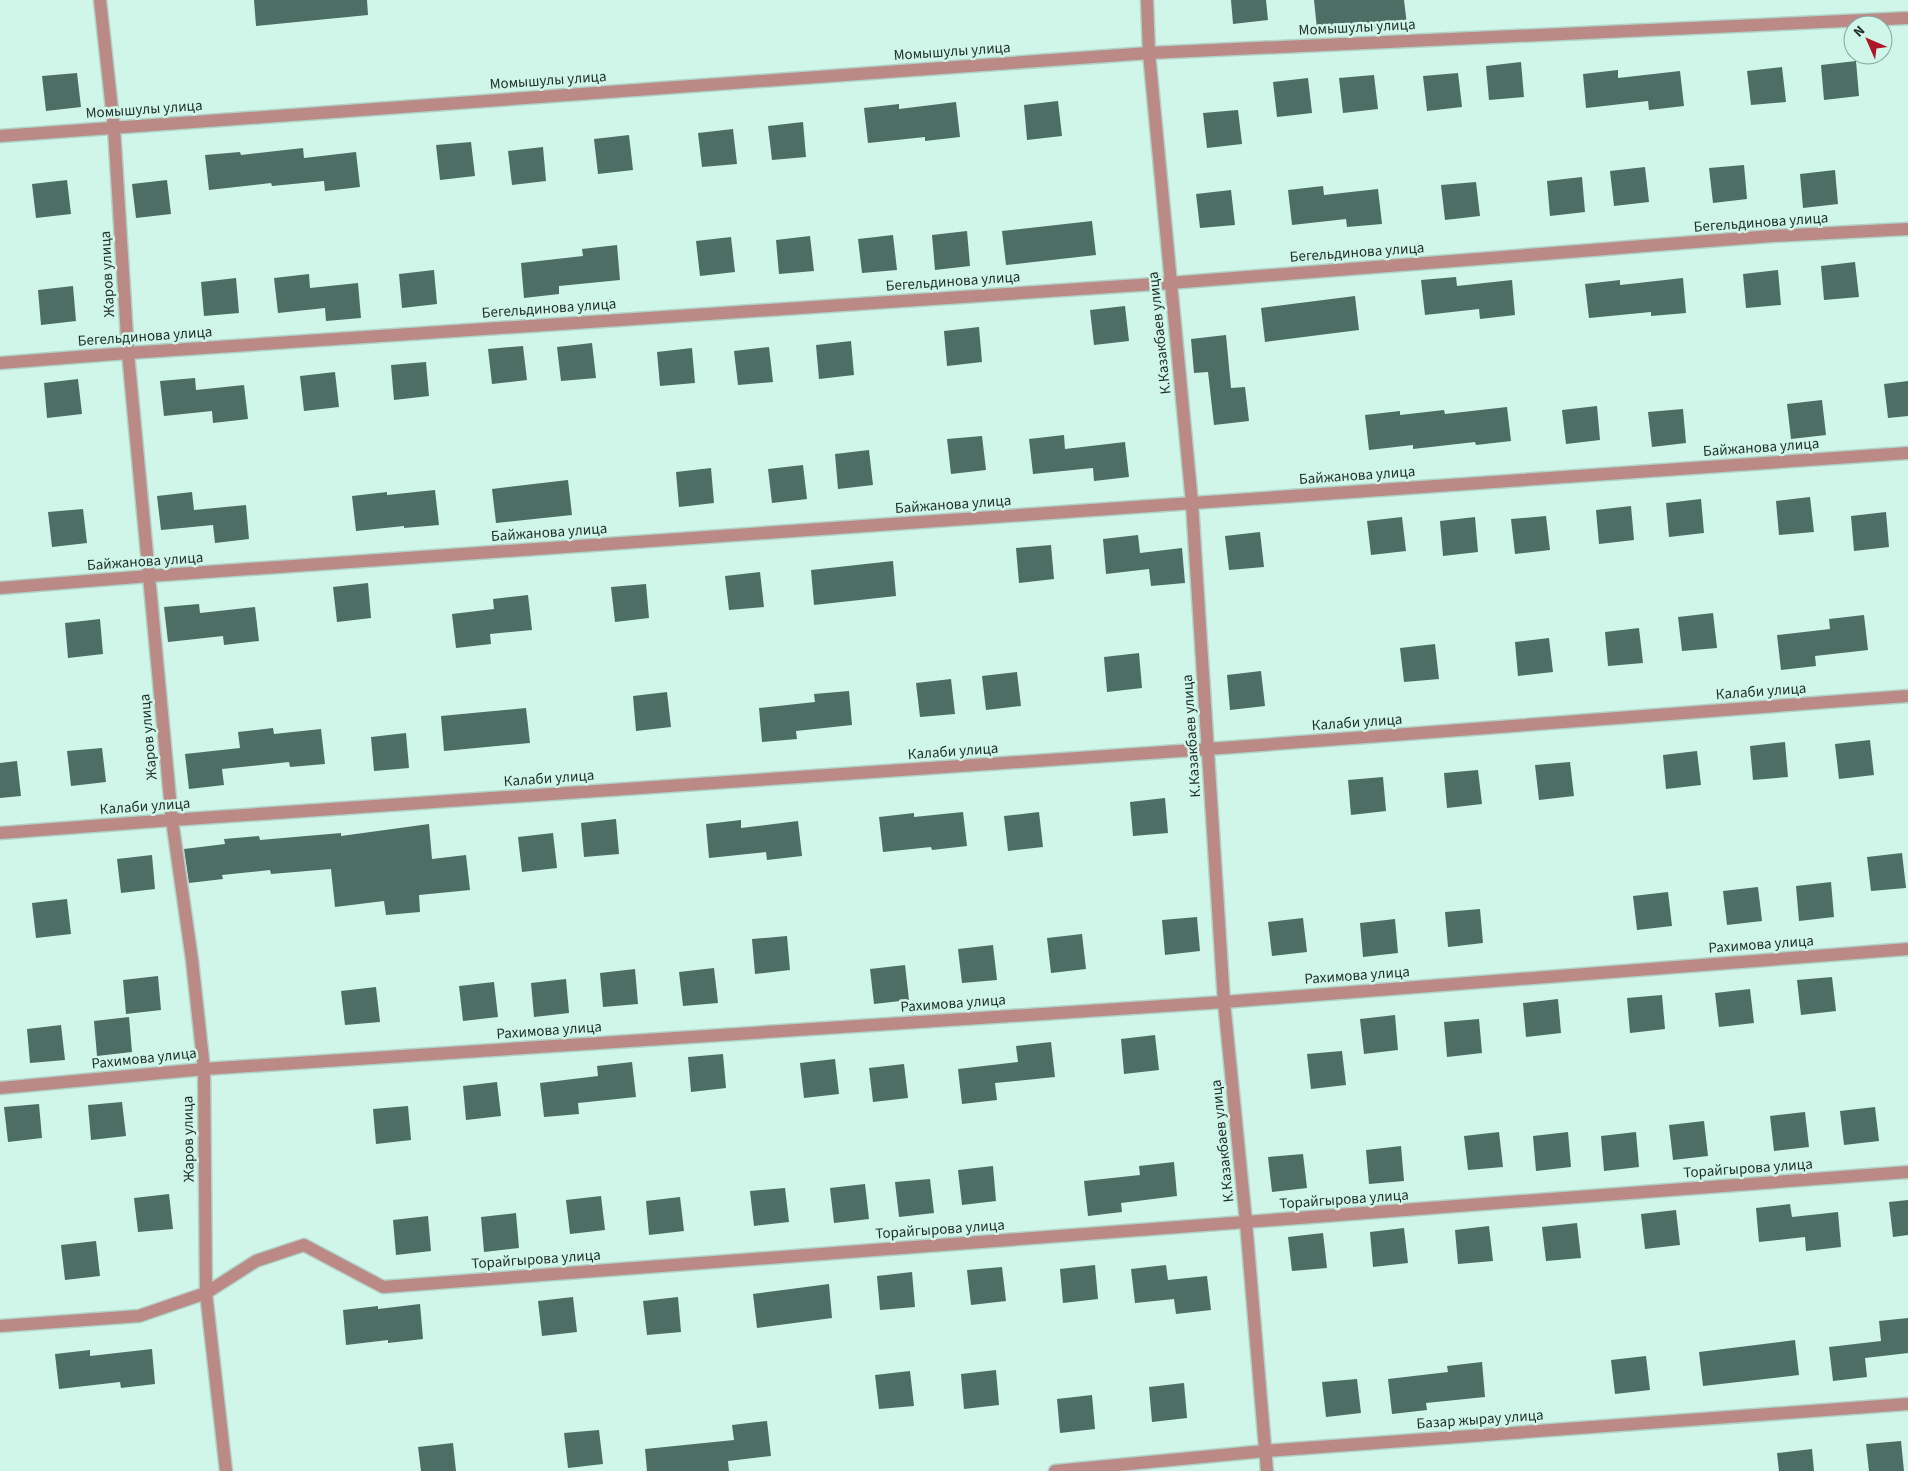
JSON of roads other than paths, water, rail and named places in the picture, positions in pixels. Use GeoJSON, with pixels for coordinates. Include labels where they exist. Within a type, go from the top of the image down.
{"type":"FeatureCollection","features":[{"type":"Feature","properties":{"kind":"street","name":"Жаров улица"},"geometry":{"type":"LineString","coordinates":[[100,0],[114,128],[128,352],[172,820],[192,960],[204,1069],[206,1293],[226,1471]]}},
{"type":"Feature","properties":{"kind":"street","name":"К.Казакбаев улица"},"geometry":{"type":"LineString","coordinates":[[1147,0],[1149,53],[1192,503],[1224,1002],[1246,1222],[1267,1471]]}},
{"type":"Feature","properties":{"kind":"street","name":"Момышулы улица"},"geometry":{"type":"LineString","coordinates":[[0,136],[1149,53],[1908,18]]}},
{"type":"Feature","properties":{"kind":"street","name":"Бегельдинова улица"},"geometry":{"type":"LineString","coordinates":[[0,363],[128,352],[1170,283],[1772,236],[1908,229]]}},
{"type":"Feature","properties":{"kind":"street","name":"Байжанова улица"},"geometry":{"type":"LineString","coordinates":[[0,588],[149,576],[1908,454]]}},
{"type":"Feature","properties":{"kind":"street","name":"Калаби улица"},"geometry":{"type":"LineString","coordinates":[[0,833],[1208,750],[1908,696]]}},
{"type":"Feature","properties":{"kind":"street","name":"Рахимова улица"},"geometry":{"type":"LineString","coordinates":[[0,1088],[204,1069],[1224,1002],[1908,949]]}},
{"type":"Feature","properties":{"kind":"street","name":"Торайгырова улица"},"geometry":{"type":"LineString","coordinates":[[0,1326],[140,1316],[206,1293],[256,1261],[304,1245],[383,1287],[1908,1172]]}},
{"type":"Feature","properties":{"kind":"street","name":"Базар жырау улица"},"geometry":{"type":"LineString","coordinates":[[1055,1471],[1265,1451],[1908,1404]]}}]}
